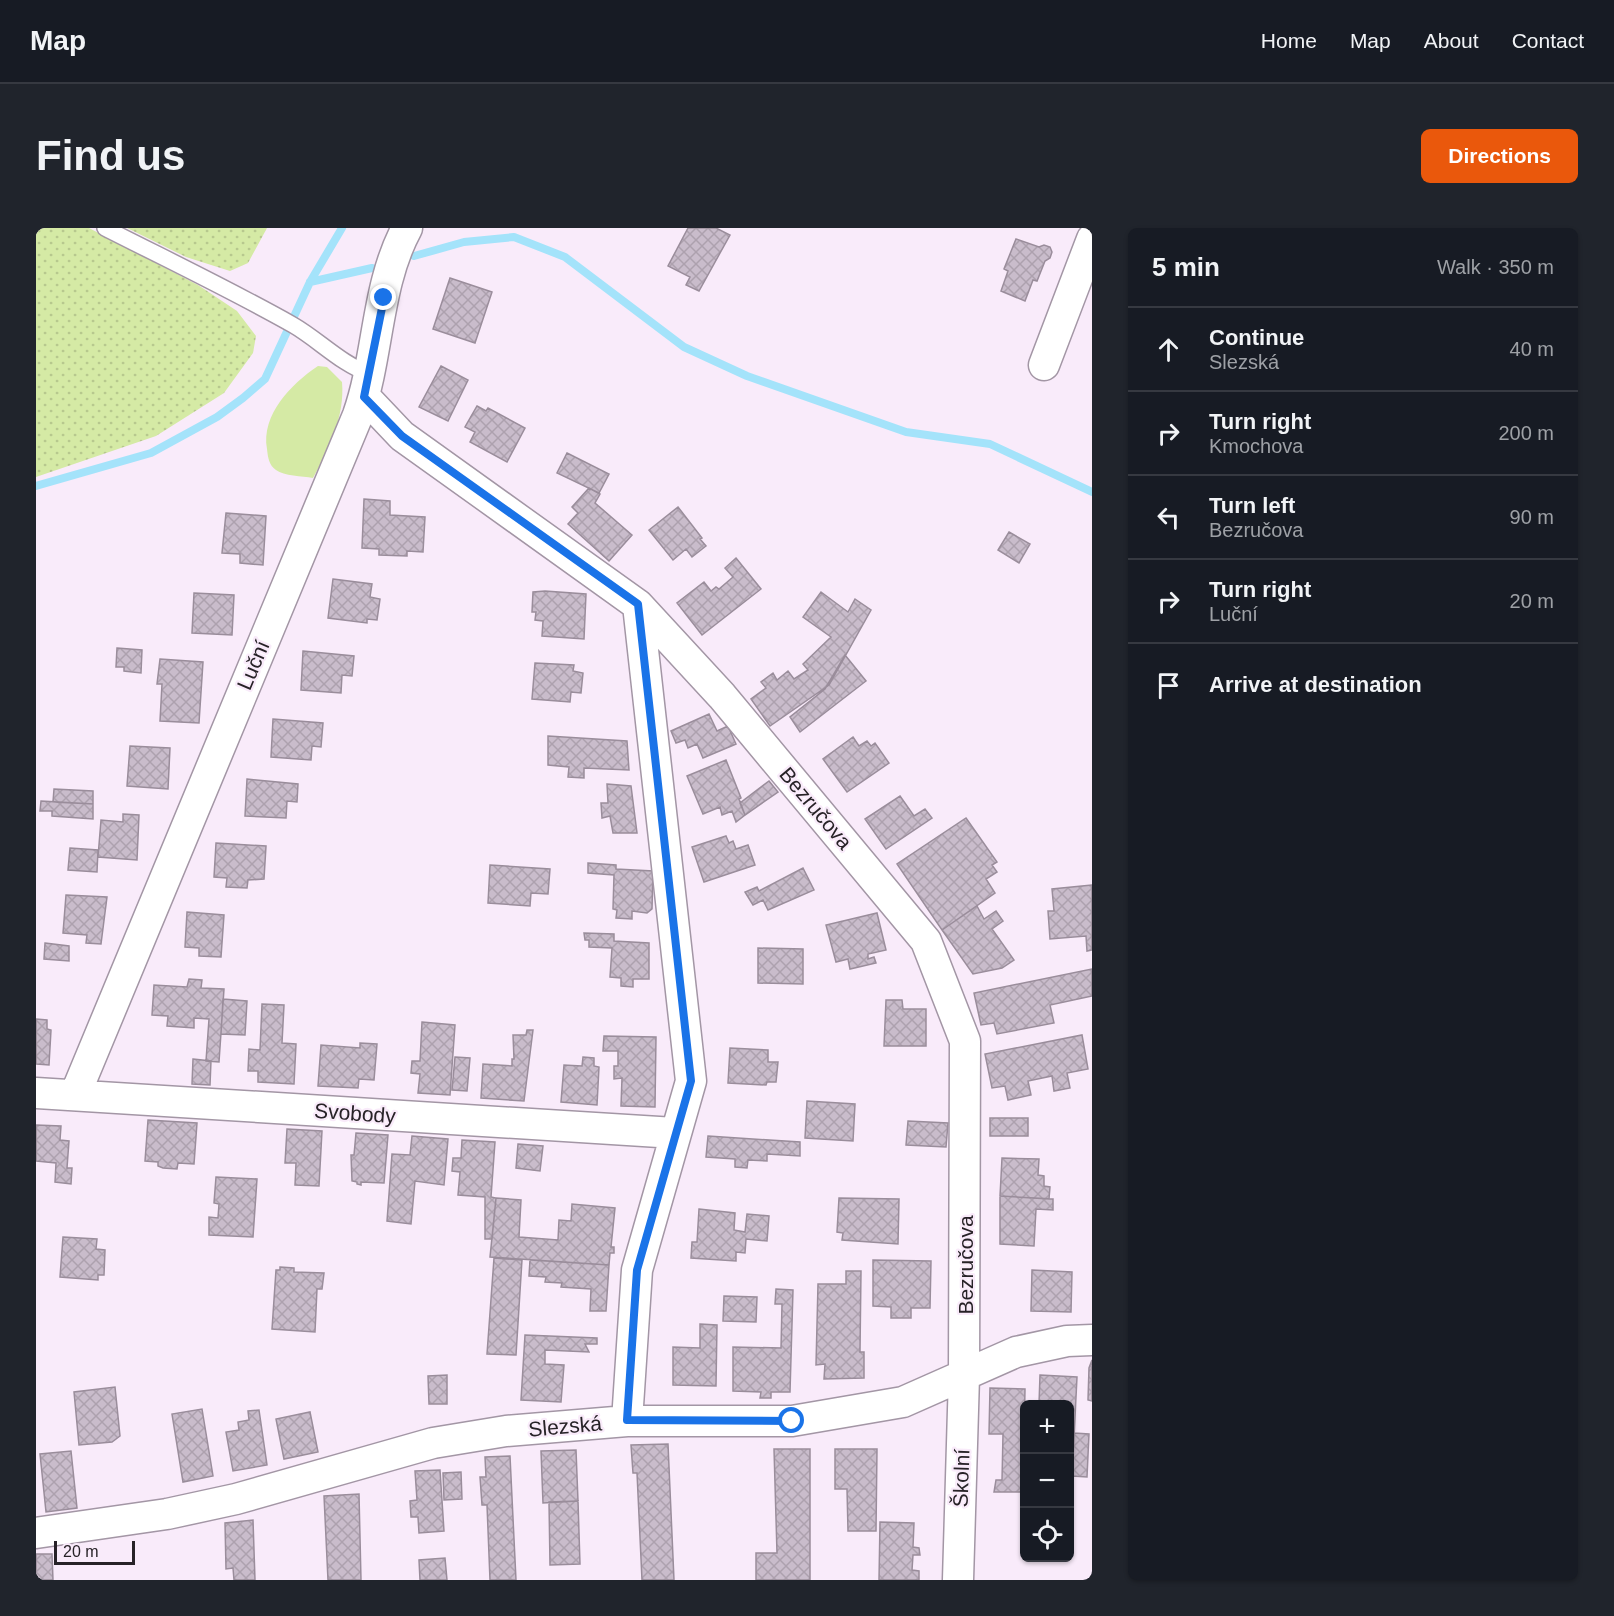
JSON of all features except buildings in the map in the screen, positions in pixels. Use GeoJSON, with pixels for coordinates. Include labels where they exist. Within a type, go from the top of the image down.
{"type":"FeatureCollection","features":[{"type":"Feature","properties":{"kind":"street","name":"Luční"},"geometry":{"type":"LineString","coordinates":[[75,1095],[367,385],[384,298],[407,228]]}},
{"type":"Feature","properties":{"kind":"street"},"geometry":{"type":"LineString","coordinates":[[1044,365],[1092,240]]}},
{"type":"Feature","properties":{"kind":"street","name":"Bezručova"},"geometry":{"type":"LineString","coordinates":[[367,385],[402,436],[638,604],[722,696],[926,941],[965,1041],[964,1376]]}},
{"type":"Feature","properties":{"kind":"street"},"geometry":{"type":"LineString","coordinates":[[627,1420],[637,1270],[691,1081],[638,604]]}},
{"type":"Feature","properties":{"kind":"street","name":"Svobody"},"geometry":{"type":"LineString","coordinates":[[36,1093],[675,1133]]}},
{"type":"Feature","properties":{"kind":"street","name":"Slezská"},"geometry":{"type":"LineString","coordinates":[[36,1533],[167,1514],[236,1499],[433,1443],[506,1431],[627,1420],[792,1421],[903,1402],[1016,1352],[1067,1341],[1092,1340]]}},
{"type":"Feature","properties":{"kind":"street","name":"Školní"},"geometry":{"type":"LineString","coordinates":[[958,1580],[964,1376]]}},
{"type":"Feature","properties":{"kind":"lane"},"geometry":{"type":"LineString","coordinates":[[105,228],[312,336],[349,364],[367,385]]}},
{"type":"Feature","properties":{"kind":"green space"},"geometry":{"type":"Polygon","coordinates":[[[36,228],[89,228],[198,285],[237,311],[256,336],[253,353],[224,393],[156,436],[36,477],[36,228]]]}},
{"type":"Feature","properties":{"kind":"green space"},"geometry":{"type":"Polygon","coordinates":[[[127,228],[267,228],[248,263],[230,271],[186,257],[127,228]]]}},
{"type":"Feature","properties":{"kind":"green space"},"geometry":{"type":"Polygon","coordinates":[[[318,366],[327,367],[342,382],[341,407],[335,432],[313,478],[284,474],[274,468],[269,461],[266,436],[269,424],[273,413],[288,391],[318,366]]]}},
{"type":"Feature","properties":{"kind":"waterway"},"geometry":{"type":"LineString","coordinates":[[36,486],[151,453],[217,417],[243,398],[265,379],[310,282],[342,228]]}},
{"type":"Feature","properties":{"kind":"waterway"},"geometry":{"type":"LineString","coordinates":[[414,256],[464,242],[514,237],[565,257],[684,347],[747,376],[906,432],[990,444],[1092,492]]}},
{"type":"Feature","properties":{"kind":"waterway"},"geometry":{"type":"LineString","coordinates":[[310,282],[372,268]]}},
{"type":"Feature","properties":{"kind":"route"},"geometry":{"type":"LineString","coordinates":[[384,298],[364,397],[391,428],[638,604],[691,1081],[637,1270],[627,1420],[792,1421]]}}]}
